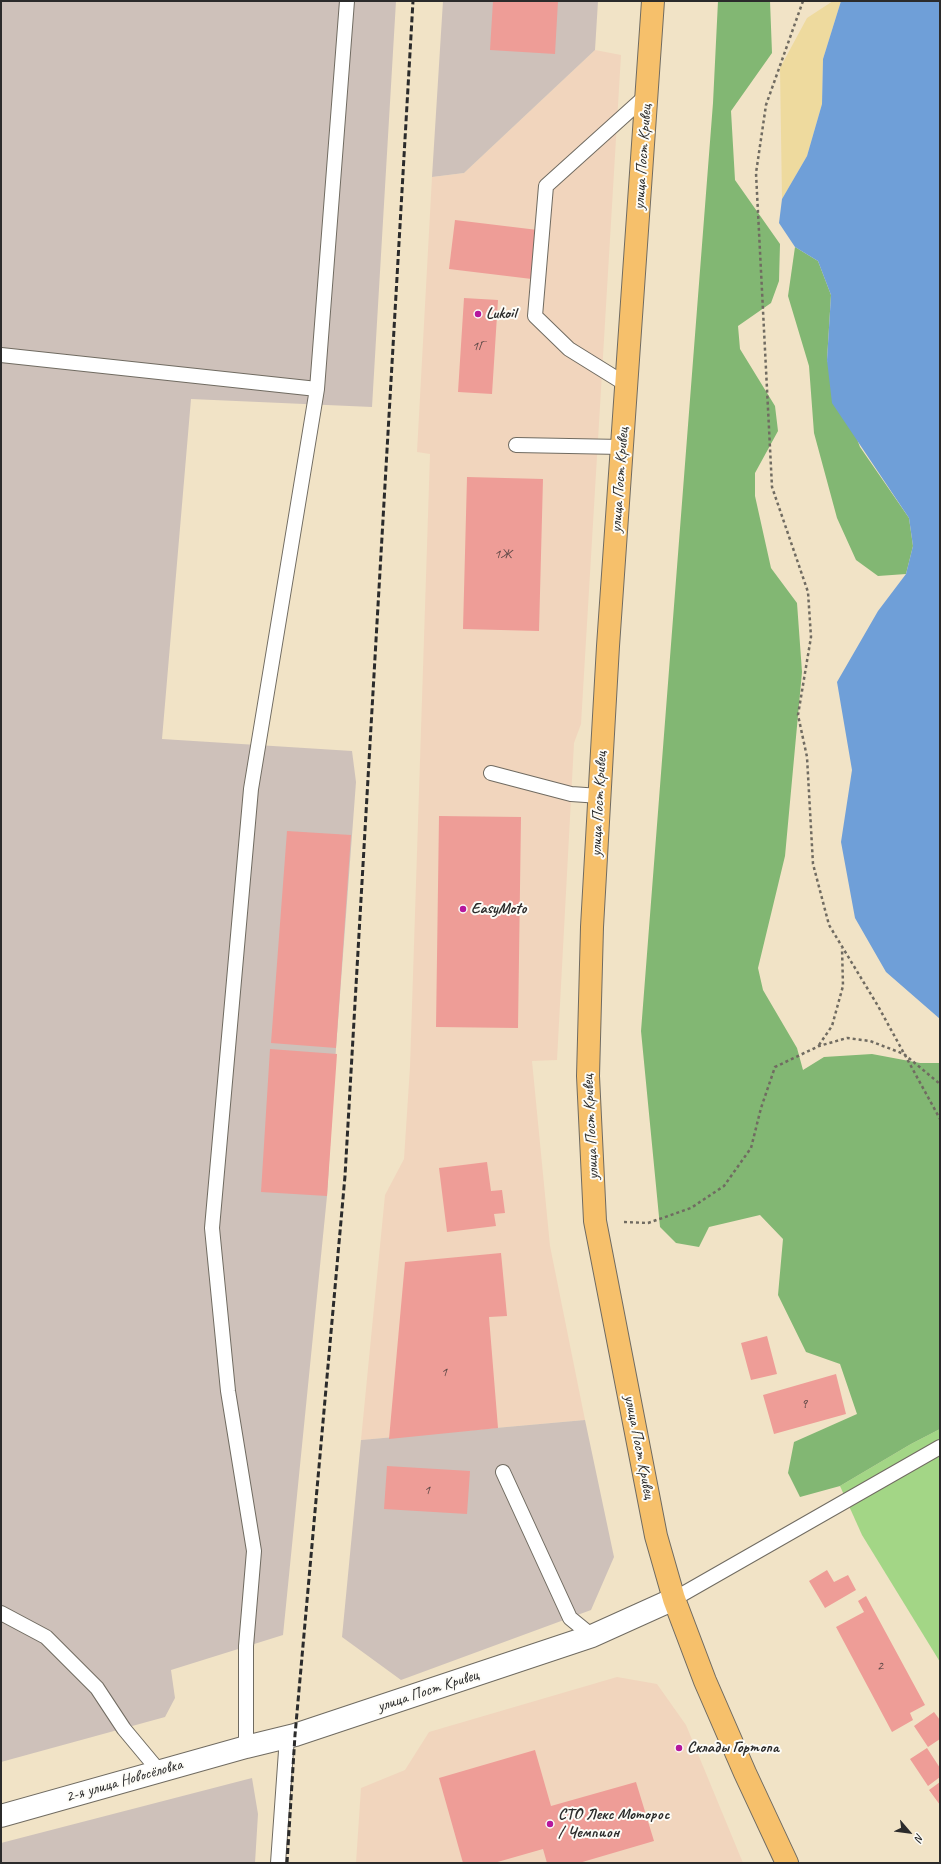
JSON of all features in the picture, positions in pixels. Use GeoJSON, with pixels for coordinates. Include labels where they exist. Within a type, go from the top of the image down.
{"type":"FeatureCollection","features":[{"type":"Feature","properties":{"kind":"main road","name":"улица Пост Кривец"},"geometry":{"type":"LineString","coordinates":[[653,1],[622,447],[592,927],[588,1076],[596,1221],[656,1536],[674,1599],[708,1688],[745,1773],[787,1863]]}},
{"type":"Feature","properties":{"kind":"street","name":"улица Пост Кривец"},"geometry":{"type":"LineString","coordinates":[[246,1747],[287,1737],[592,1636],[674,1599]]}},
{"type":"Feature","properties":{"kind":"street","name":"2-я улица Новосёловка"},"geometry":{"type":"LineString","coordinates":[[1,1816],[246,1747]]}},
{"type":"Feature","properties":{"kind":"lane"},"geometry":{"type":"LineString","coordinates":[[246,1747],[246,1646],[254,1551],[228,1391],[212,1228],[251,789],[317,389],[346,1]]}},
{"type":"Feature","properties":{"kind":"lane"},"geometry":{"type":"LineString","coordinates":[[627,385],[569,349],[535,316],[546,186],[647,94]]}},
{"type":"Feature","properties":{"kind":"lane"},"geometry":{"type":"LineString","coordinates":[[1,355],[317,389]]}},
{"type":"Feature","properties":{"kind":"lane"},"geometry":{"type":"LineString","coordinates":[[516,445],[622,447]]}},
{"type":"Feature","properties":{"kind":"lane"},"geometry":{"type":"LineString","coordinates":[[492,773],[571,794],[600,796]]}},
{"type":"Feature","properties":{"kind":"lane"},"geometry":{"type":"LineString","coordinates":[[674,1599],[940,1447]]}},
{"type":"Feature","properties":{"kind":"lane"},"geometry":{"type":"LineString","coordinates":[[503,1472],[570,1618],[592,1636]]}},
{"type":"Feature","properties":{"kind":"lane"},"geometry":{"type":"LineString","coordinates":[[1,1613],[46,1637],[97,1688],[124,1729],[159,1771]]}},
{"type":"Feature","properties":{"kind":"lane"},"geometry":{"type":"LineString","coordinates":[[278,1863],[287,1737]]}},
{"type":"Feature","properties":{"kind":"path"},"geometry":{"type":"LineString","coordinates":[[803,1],[766,105],[756,173],[772,487],[808,592],[811,637],[798,714],[807,757],[813,864],[829,925],[878,1006],[940,1119]]}},
{"type":"Feature","properties":{"kind":"path"},"geometry":{"type":"LineString","coordinates":[[819,1046],[832,1026],[843,986],[842,947]]}},
{"type":"Feature","properties":{"kind":"path"},"geometry":{"type":"LineString","coordinates":[[596,1221],[648,1223],[691,1208],[724,1186],[751,1148],[761,1108],[775,1067],[819,1046],[847,1038],[870,1041],[904,1054],[940,1084]]}},
{"type":"Feature","properties":{"kind":"shaded area"},"geometry":{"type":"Polygon","coordinates":[[[1,1],[396,1],[372,407],[191,399],[162,739],[352,751],[356,782],[336,1048],[327,1196],[283,1635],[171,1670],[175,1698],[165,1717],[1,1762],[1,1]]]}},
{"type":"Feature","properties":{"kind":"shaded area"},"geometry":{"type":"Polygon","coordinates":[[[443,1],[598,1],[595,50],[464,173],[432,177],[443,1]]]}},
{"type":"Feature","properties":{"kind":"shaded area"},"geometry":{"type":"Polygon","coordinates":[[[595,50],[621,55],[581,724],[574,743],[557,1060],[532,1061],[550,1246],[585,1420],[361,1440],[385,1195],[404,1159],[410,1067],[430,454],[417,452],[432,177],[464,173],[595,50]]]}},
{"type":"Feature","properties":{"kind":"shaded area"},"geometry":{"type":"Polygon","coordinates":[[[585,1420],[614,1557],[591,1610],[401,1680],[342,1637],[361,1440],[585,1420]]]}},
{"type":"Feature","properties":{"kind":"shaded area"},"geometry":{"type":"Polygon","coordinates":[[[617,1677],[657,1684],[686,1725],[743,1863],[356,1863],[361,1788],[405,1770],[429,1732],[617,1677]]]}},
{"type":"Feature","properties":{"kind":"shaded area"},"geometry":{"type":"Polygon","coordinates":[[[252,1778],[258,1814],[255,1863],[1,1863],[1,1843],[252,1778]]]}},
{"type":"Feature","properties":{"kind":"green space"},"geometry":{"type":"Polygon","coordinates":[[[718,1],[770,1],[772,53],[731,111],[735,180],[780,244],[779,281],[771,303],[738,326],[740,349],[775,406],[778,431],[755,473],[755,496],[771,568],[797,603],[802,672],[785,856],[758,968],[763,990],[797,1048],[803,1070],[824,1057],[872,1054],[920,1063],[940,1063],[940,1429],[911,1444],[840,1486],[800,1497],[788,1473],[794,1442],[857,1414],[840,1364],[806,1352],[778,1295],[783,1239],[760,1215],[709,1227],[699,1247],[676,1243],[660,1227],[641,1031],[713,103],[718,1]]]}},
{"type":"Feature","properties":{"kind":"green space"},"geometry":{"type":"Polygon","coordinates":[[[795,247],[818,261],[831,295],[827,360],[860,447],[909,518],[913,546],[906,574],[878,576],[856,560],[837,518],[814,433],[809,366],[788,296],[795,247]]]}},
{"type":"Feature","properties":{"kind":"green space"},"geometry":{"type":"Polygon","coordinates":[[[940,1429],[940,1662],[862,1535],[840,1486],[911,1444],[940,1429]]]}},
{"type":"Feature","properties":{"kind":"sand"},"geometry":{"type":"Polygon","coordinates":[[[833,1],[841,1],[823,59],[822,104],[807,156],[782,199],[780,68],[807,18],[833,1]]]}},
{"type":"Feature","properties":{"kind":"water"},"geometry":{"type":"Polygon","coordinates":[[[841,1],[940,1],[940,1019],[886,972],[855,918],[841,842],[852,770],[837,682],[878,611],[906,574],[913,546],[909,518],[832,403],[827,360],[831,295],[818,261],[795,247],[779,223],[782,199],[807,156],[822,104],[823,59],[841,1]]]}},
{"type":"Feature","properties":{"kind":"building"},"geometry":{"type":"Polygon","coordinates":[[[493,1],[558,1],[555,54],[490,50],[493,1]]]}},
{"type":"Feature","properties":{"kind":"building"},"geometry":{"type":"Polygon","coordinates":[[[455,220],[546,231],[540,280],[449,269],[455,220]]]}},
{"type":"Feature","properties":{"kind":"building"},"geometry":{"type":"Polygon","coordinates":[[[464,298],[498,300],[492,394],[458,392],[464,298]]]}},
{"type":"Feature","properties":{"kind":"building"},"geometry":{"type":"Polygon","coordinates":[[[467,477],[543,479],[539,631],[463,629],[467,477]]]}},
{"type":"Feature","properties":{"kind":"building"},"geometry":{"type":"Polygon","coordinates":[[[439,816],[521,817],[518,1028],[436,1027],[439,816]]]}},
{"type":"Feature","properties":{"kind":"building"},"geometry":{"type":"Polygon","coordinates":[[[287,831],[351,835],[336,1048],[271,1043],[287,831]]]}},
{"type":"Feature","properties":{"kind":"building"},"geometry":{"type":"Polygon","coordinates":[[[270,1049],[337,1054],[327,1196],[261,1192],[270,1049]]]}},
{"type":"Feature","properties":{"kind":"building"},"geometry":{"type":"Polygon","coordinates":[[[487,1162],[491,1191],[502,1190],[505,1213],[494,1214],[496,1226],[447,1232],[439,1168],[487,1162]]]}},
{"type":"Feature","properties":{"kind":"building"},"geometry":{"type":"Polygon","coordinates":[[[501,1253],[507,1316],[489,1317],[498,1428],[389,1439],[405,1262],[501,1253]]]}},
{"type":"Feature","properties":{"kind":"building"},"geometry":{"type":"Polygon","coordinates":[[[767,1336],[777,1374],[751,1380],[741,1343],[767,1336]]]}},
{"type":"Feature","properties":{"kind":"building"},"geometry":{"type":"Polygon","coordinates":[[[836,1374],[846,1414],[774,1434],[763,1395],[836,1374]]]}},
{"type":"Feature","properties":{"kind":"building"},"geometry":{"type":"Polygon","coordinates":[[[387,1466],[470,1471],[467,1514],[384,1509],[387,1466]]]}},
{"type":"Feature","properties":{"kind":"building"},"geometry":{"type":"Polygon","coordinates":[[[827,1570],[834,1582],[848,1575],[856,1590],[825,1608],[809,1581],[827,1570]]]}},
{"type":"Feature","properties":{"kind":"building"},"geometry":{"type":"Polygon","coordinates":[[[866,1596],[925,1705],[910,1713],[913,1720],[892,1732],[836,1627],[864,1612],[858,1601],[866,1596]]]}},
{"type":"Feature","properties":{"kind":"building"},"geometry":{"type":"Polygon","coordinates":[[[934,1712],[940,1720],[940,1739],[928,1747],[914,1726],[934,1712]]]}},
{"type":"Feature","properties":{"kind":"building"},"geometry":{"type":"Polygon","coordinates":[[[927,1748],[940,1768],[940,1777],[928,1786],[910,1759],[927,1748]]]}},
{"type":"Feature","properties":{"kind":"building","name":"СТО Лекс Моторос / Чемпион"},"geometry":{"type":"Polygon","coordinates":[[[535,1750],[551,1806],[636,1782],[654,1841],[579,1863],[547,1863],[543,1849],[494,1863],[463,1863],[439,1778],[535,1750]]]}},
{"type":"Feature","properties":{"kind":"building"},"geometry":{"type":"Polygon","coordinates":[[[940,1782],[940,1805],[929,1790],[940,1782]]]}},
{"type":"Feature","properties":{"kind":"railway"},"geometry":{"type":"LineString","coordinates":[[287,1863],[295,1735],[345,1176],[413,1]]}},
{"type":"Feature","properties":{"kind":"place","name":"Lukoil"},"geometry":{"type":"Point","coordinates":[478,314]}},
{"type":"Feature","properties":{"kind":"place","name":"EasyMoto"},"geometry":{"type":"Point","coordinates":[463,909]}},
{"type":"Feature","properties":{"kind":"place","name":"Склады Гортопа"},"geometry":{"type":"Point","coordinates":[679,1748]}},
{"type":"Feature","properties":{"kind":"place","name":"СТО Лекс Моторос / Чемпион"},"geometry":{"type":"Point","coordinates":[550,1824]}}]}
